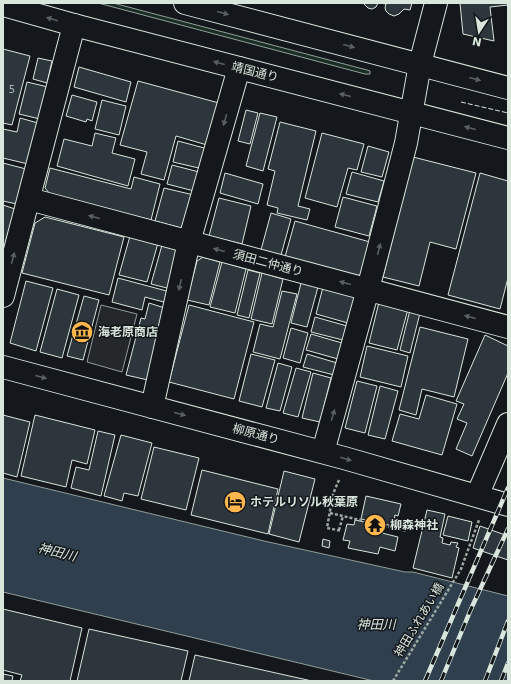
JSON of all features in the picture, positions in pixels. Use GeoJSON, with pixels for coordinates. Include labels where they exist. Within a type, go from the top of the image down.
{"type":"FeatureCollection","features":[{"type":"Feature","properties":{"kind":"street"},"geometry":{"type":"LineString","coordinates":[[185,3],[508,88]]}},
{"type":"Feature","properties":{"kind":"street"},"geometry":{"type":"LineString","coordinates":[[323,452],[406,143],[420,64],[436,3]]}},
{"type":"Feature","properties":{"kind":"street","name":"靖国通り"},"geometry":{"type":"LineString","coordinates":[[3,5],[74,25],[508,138]]}},
{"type":"Feature","properties":{"kind":"street"},"geometry":{"type":"LineString","coordinates":[[3,296],[74,25]]}},
{"type":"Feature","properties":{"kind":"street"},"geometry":{"type":"LineString","coordinates":[[152,407],[189,242],[239,68]]}},
{"type":"Feature","properties":{"kind":"street","name":"須田二仲通り"},"geometry":{"type":"LineString","coordinates":[[29,199],[368,289],[508,328]]}},
{"type":"Feature","properties":{"kind":"street","name":"柳原通り"},"geometry":{"type":"LineString","coordinates":[[3,367],[323,452],[508,505]]}},
{"type":"Feature","properties":{"kind":"street"},"geometry":{"type":"LineString","coordinates":[[477,496],[508,424]]}},
{"type":"Feature","properties":{"kind":"path"},"geometry":{"type":"LineString","coordinates":[[339,480],[333,494],[327,528],[341,531],[343,516]]}},
{"type":"Feature","properties":{"kind":"path"},"geometry":{"type":"LineString","coordinates":[[330,513],[407,531]]}},
{"type":"Feature","properties":{"kind":"path","name":"神田ふれあい橋"},"geometry":{"type":"LineString","coordinates":[[393,681],[461,569],[480,518]]}},
{"type":"Feature","properties":{"kind":"green space"},"geometry":{"type":"Polygon","coordinates":[[[98,3],[113,3],[367,70],[370,71],[370,74],[365,74],[98,3]]]}},
{"type":"Feature","properties":{"kind":"shaded area"},"geometry":{"type":"Polygon","coordinates":[[[101,305],[137,314],[122,372],[87,362],[101,305]]]}},
{"type":"Feature","properties":{"kind":"water","name":"神田川"},"geometry":{"type":"Polygon","coordinates":[[[3,478],[264,541],[405,572],[413,572],[508,596],[508,681],[374,681],[3,592],[3,478]]]}},
{"type":"Feature","properties":{"kind":"building"},"geometry":{"type":"Polygon","coordinates":[[[363,3],[378,3],[376,7],[372,9],[368,8],[363,3]]]}},
{"type":"Feature","properties":{"kind":"building"},"geometry":{"type":"Polygon","coordinates":[[[379,3],[412,3],[410,10],[404,9],[399,14],[394,16],[386,11],[386,4],[379,3]]]}},
{"type":"Feature","properties":{"kind":"building"},"geometry":{"type":"Polygon","coordinates":[[[460,3],[508,3],[508,5],[490,7],[494,41],[463,34],[460,3]]]}},
{"type":"Feature","properties":{"kind":"building"},"geometry":{"type":"Polygon","coordinates":[[[3,49],[30,56],[12,125],[3,123],[3,49]]]}},
{"type":"Feature","properties":{"kind":"building"},"geometry":{"type":"Polygon","coordinates":[[[38,58],[52,61],[47,83],[33,79],[38,58]]]}},
{"type":"Feature","properties":{"kind":"building"},"geometry":{"type":"Polygon","coordinates":[[[79,67],[131,82],[126,102],[74,87],[79,67]]]}},
{"type":"Feature","properties":{"kind":"building"},"geometry":{"type":"Polygon","coordinates":[[[138,81],[219,103],[207,145],[176,136],[164,180],[141,174],[147,152],[120,145],[138,81]]]}},
{"type":"Feature","properties":{"kind":"building"},"geometry":{"type":"Polygon","coordinates":[[[27,82],[48,87],[40,119],[19,114],[27,82]]]}},
{"type":"Feature","properties":{"kind":"building"},"geometry":{"type":"Polygon","coordinates":[[[72,95],[97,102],[92,121],[87,119],[86,122],[66,116],[72,95]]]}},
{"type":"Feature","properties":{"kind":"building"},"geometry":{"type":"Polygon","coordinates":[[[102,100],[126,106],[119,135],[95,129],[102,100]]]}},
{"type":"Feature","properties":{"kind":"building"},"geometry":{"type":"Polygon","coordinates":[[[246,110],[258,113],[250,144],[238,141],[246,110]]]}},
{"type":"Feature","properties":{"kind":"building"},"geometry":{"type":"Polygon","coordinates":[[[260,113],[277,117],[263,171],[246,166],[260,113]]]}},
{"type":"Feature","properties":{"kind":"building"},"geometry":{"type":"Polygon","coordinates":[[[20,118],[38,123],[28,164],[3,158],[3,129],[17,132],[20,118]]]}},
{"type":"Feature","properties":{"kind":"building"},"geometry":{"type":"Polygon","coordinates":[[[280,122],[316,131],[298,206],[310,209],[307,220],[277,213],[278,208],[267,205],[275,171],[268,169],[280,122]]]}},
{"type":"Feature","properties":{"kind":"building"},"geometry":{"type":"Polygon","coordinates":[[[95,133],[116,138],[112,153],[135,159],[128,186],[57,166],[64,139],[92,146],[95,133]]]}},
{"type":"Feature","properties":{"kind":"building"},"geometry":{"type":"Polygon","coordinates":[[[322,133],[364,144],[357,170],[348,168],[337,207],[305,198],[322,133]]]}},
{"type":"Feature","properties":{"kind":"building"},"geometry":{"type":"Polygon","coordinates":[[[178,141],[208,149],[203,169],[173,162],[178,141]]]}},
{"type":"Feature","properties":{"kind":"building"},"geometry":{"type":"Polygon","coordinates":[[[368,146],[389,152],[382,177],[361,172],[368,146]]]}},
{"type":"Feature","properties":{"kind":"building"},"geometry":{"type":"Polygon","coordinates":[[[413,157],[476,173],[456,249],[430,242],[419,286],[383,277],[413,157]]]}},
{"type":"Feature","properties":{"kind":"building"},"geometry":{"type":"Polygon","coordinates":[[[3,163],[26,169],[17,204],[3,201],[3,163]]]}},
{"type":"Feature","properties":{"kind":"building"},"geometry":{"type":"Polygon","coordinates":[[[172,165],[203,173],[198,192],[167,184],[172,165]]]}},
{"type":"Feature","properties":{"kind":"building"},"geometry":{"type":"Polygon","coordinates":[[[50,168],[131,189],[134,177],[160,184],[151,220],[50,194],[45,188],[50,168]]]}},
{"type":"Feature","properties":{"kind":"building"},"geometry":{"type":"Polygon","coordinates":[[[352,172],[384,181],[378,202],[346,194],[352,172]]]}},
{"type":"Feature","properties":{"kind":"building"},"geometry":{"type":"Polygon","coordinates":[[[225,173],[263,184],[258,204],[220,193],[225,173]]]}},
{"type":"Feature","properties":{"kind":"building"},"geometry":{"type":"Polygon","coordinates":[[[480,173],[508,181],[508,278],[500,309],[448,295],[480,173]]]}},
{"type":"Feature","properties":{"kind":"building"},"geometry":{"type":"Polygon","coordinates":[[[164,188],[194,195],[185,229],[155,221],[164,188]]]}},
{"type":"Feature","properties":{"kind":"building"},"geometry":{"type":"Polygon","coordinates":[[[343,197],[377,206],[369,236],[335,227],[343,197]]]}},
{"type":"Feature","properties":{"kind":"building"},"geometry":{"type":"Polygon","coordinates":[[[219,198],[251,206],[242,244],[209,236],[219,198]]]}},
{"type":"Feature","properties":{"kind":"building"},"geometry":{"type":"Polygon","coordinates":[[[3,205],[15,209],[5,250],[3,250],[3,205]]]}},
{"type":"Feature","properties":{"kind":"building"},"geometry":{"type":"Polygon","coordinates":[[[271,213],[291,219],[281,255],[261,250],[271,213]]]}},
{"type":"Feature","properties":{"kind":"building"},"geometry":{"type":"Polygon","coordinates":[[[45,217],[124,237],[109,295],[22,273],[35,223],[45,217]]]}},
{"type":"Feature","properties":{"kind":"building"},"geometry":{"type":"Polygon","coordinates":[[[295,221],[370,242],[360,277],[285,257],[295,221]]]}},
{"type":"Feature","properties":{"kind":"building"},"geometry":{"type":"Polygon","coordinates":[[[130,236],[158,243],[147,282],[119,275],[130,236]]]}},
{"type":"Feature","properties":{"kind":"building"},"geometry":{"type":"Polygon","coordinates":[[[162,245],[177,249],[175,290],[151,284],[162,245]]]}},
{"type":"Feature","properties":{"kind":"building"},"geometry":{"type":"Polygon","coordinates":[[[203,257],[220,262],[209,305],[187,300],[197,261],[203,257]]]}},
{"type":"Feature","properties":{"kind":"building"},"geometry":{"type":"Polygon","coordinates":[[[222,262],[246,269],[235,313],[210,307],[222,262]]]}},
{"type":"Feature","properties":{"kind":"building"},"geometry":{"type":"Polygon","coordinates":[[[248,270],[260,273],[249,318],[237,315],[248,270]]]}},
{"type":"Feature","properties":{"kind":"building"},"geometry":{"type":"Polygon","coordinates":[[[262,273],[283,279],[272,324],[251,319],[262,273]]]}},
{"type":"Feature","properties":{"kind":"building"},"geometry":{"type":"Polygon","coordinates":[[[118,278],[174,293],[171,304],[145,297],[142,310],[112,302],[118,278]]]}},
{"type":"Feature","properties":{"kind":"building"},"geometry":{"type":"Polygon","coordinates":[[[26,281],[53,288],[36,351],[10,343],[26,281]]]}},
{"type":"Feature","properties":{"kind":"building"},"geometry":{"type":"Polygon","coordinates":[[[301,283],[318,287],[307,327],[291,323],[301,283]]]}},
{"type":"Feature","properties":{"kind":"building"},"geometry":{"type":"Polygon","coordinates":[[[323,287],[355,296],[348,323],[316,314],[323,287]]]}},
{"type":"Feature","properties":{"kind":"building"},"geometry":{"type":"Polygon","coordinates":[[[57,289],[79,295],[62,358],[40,352],[57,289]]]}},
{"type":"Feature","properties":{"kind":"building"},"geometry":{"type":"Polygon","coordinates":[[[282,291],[297,294],[280,359],[253,352],[260,324],[273,327],[282,291]]]}},
{"type":"Feature","properties":{"kind":"building"},"geometry":{"type":"Polygon","coordinates":[[[84,296],[99,300],[83,360],[67,356],[84,296]]]}},
{"type":"Feature","properties":{"kind":"building"},"geometry":{"type":"Polygon","coordinates":[[[379,302],[408,309],[397,350],[369,343],[379,302]]]}},
{"type":"Feature","properties":{"kind":"building"},"geometry":{"type":"Polygon","coordinates":[[[149,303],[168,309],[148,380],[126,375],[141,318],[145,319],[149,303]]]}},
{"type":"Feature","properties":{"kind":"building"},"geometry":{"type":"Polygon","coordinates":[[[189,305],[254,322],[234,399],[169,382],[189,305]]]}},
{"type":"Feature","properties":{"kind":"building"},"geometry":{"type":"Polygon","coordinates":[[[410,310],[420,313],[410,353],[400,350],[410,310]]]}},
{"type":"Feature","properties":{"kind":"building"},"geometry":{"type":"Polygon","coordinates":[[[315,317],[347,326],[343,340],[311,332],[315,317]]]}},
{"type":"Feature","properties":{"kind":"building"},"geometry":{"type":"Polygon","coordinates":[[[420,327],[468,339],[454,397],[422,389],[416,415],[399,410],[420,327]]]}},
{"type":"Feature","properties":{"kind":"building"},"geometry":{"type":"Polygon","coordinates":[[[291,328],[308,333],[300,363],[283,358],[291,328]]]}},
{"type":"Feature","properties":{"kind":"building"},"geometry":{"type":"Polygon","coordinates":[[[311,334],[342,343],[338,359],[306,350],[311,334]]]}},
{"type":"Feature","properties":{"kind":"building"},"geometry":{"type":"Polygon","coordinates":[[[485,335],[508,346],[508,373],[472,456],[456,449],[467,423],[457,419],[464,404],[456,401],[485,335]]]}},
{"type":"Feature","properties":{"kind":"building"},"geometry":{"type":"Polygon","coordinates":[[[367,346],[408,356],[401,387],[360,377],[367,346]]]}},
{"type":"Feature","properties":{"kind":"building"},"geometry":{"type":"Polygon","coordinates":[[[251,354],[275,360],[262,407],[239,401],[251,354]]]}},
{"type":"Feature","properties":{"kind":"building"},"geometry":{"type":"Polygon","coordinates":[[[307,354],[337,363],[334,375],[303,367],[307,354]]]}},
{"type":"Feature","properties":{"kind":"building"},"geometry":{"type":"Polygon","coordinates":[[[278,363],[292,367],[280,411],[266,408],[278,363]]]}},
{"type":"Feature","properties":{"kind":"building"},"geometry":{"type":"Polygon","coordinates":[[[296,368],[311,372],[298,417],[283,413],[296,368]]]}},
{"type":"Feature","properties":{"kind":"building"},"geometry":{"type":"Polygon","coordinates":[[[313,373],[331,378],[320,422],[302,418],[313,373]]]}},
{"type":"Feature","properties":{"kind":"building"},"geometry":{"type":"Polygon","coordinates":[[[357,381],[377,386],[365,433],[345,428],[357,381]]]}},
{"type":"Feature","properties":{"kind":"building"},"geometry":{"type":"Polygon","coordinates":[[[380,386],[398,391],[385,439],[368,435],[380,386]]]}},
{"type":"Feature","properties":{"kind":"building"},"geometry":{"type":"Polygon","coordinates":[[[426,395],[457,404],[442,455],[392,441],[400,414],[419,419],[426,395]]]}},
{"type":"Feature","properties":{"kind":"building"},"geometry":{"type":"Polygon","coordinates":[[[3,415],[30,422],[17,477],[3,473],[3,415]]]}},
{"type":"Feature","properties":{"kind":"building"},"geometry":{"type":"Polygon","coordinates":[[[35,415],[95,430],[87,464],[72,460],[66,487],[21,476],[35,415]]]}},
{"type":"Feature","properties":{"kind":"building"},"geometry":{"type":"Polygon","coordinates":[[[98,431],[115,435],[101,496],[71,488],[76,467],[89,470],[98,431]]]}},
{"type":"Feature","properties":{"kind":"building"},"geometry":{"type":"Polygon","coordinates":[[[121,435],[152,443],[138,496],[124,493],[122,501],[104,496],[121,435]]]}},
{"type":"Feature","properties":{"kind":"building"},"geometry":{"type":"Polygon","coordinates":[[[154,447],[199,458],[186,510],[141,499],[154,447]]]}},
{"type":"Feature","properties":{"kind":"building","name":"ホテルリソル秋葉原"},"geometry":{"type":"Polygon","coordinates":[[[202,470],[278,489],[268,534],[191,515],[202,470]]]}},
{"type":"Feature","properties":{"kind":"building"},"geometry":{"type":"Polygon","coordinates":[[[284,471],[315,479],[299,542],[269,534],[284,471]]]}},
{"type":"Feature","properties":{"kind":"building"},"geometry":{"type":"Polygon","coordinates":[[[366,496],[401,504],[398,516],[395,515],[393,526],[361,519],[366,496]]]}},
{"type":"Feature","properties":{"kind":"building"},"geometry":{"type":"Polygon","coordinates":[[[427,510],[445,514],[440,537],[443,538],[442,543],[450,545],[451,542],[458,543],[456,547],[459,548],[452,578],[413,568],[427,510]]]}},
{"type":"Feature","properties":{"kind":"building"},"geometry":{"type":"Polygon","coordinates":[[[448,516],[472,522],[468,541],[443,535],[448,516]]]}},
{"type":"Feature","properties":{"kind":"building"},"geometry":{"type":"Polygon","coordinates":[[[355,520],[383,526],[382,533],[398,537],[395,551],[380,547],[378,554],[348,548],[350,541],[343,540],[347,524],[354,525],[355,520]]]}},
{"type":"Feature","properties":{"kind":"building"},"geometry":{"type":"Polygon","coordinates":[[[480,526],[508,536],[508,560],[473,548],[480,526]]]}},
{"type":"Feature","properties":{"kind":"building"},"geometry":{"type":"Polygon","coordinates":[[[323,539],[330,541],[329,548],[322,546],[323,539]]]}},
{"type":"Feature","properties":{"kind":"building"},"geometry":{"type":"Polygon","coordinates":[[[3,609],[82,628],[70,681],[20,681],[22,675],[3,670],[3,609]]]}},
{"type":"Feature","properties":{"kind":"building"},"geometry":{"type":"Polygon","coordinates":[[[89,629],[188,651],[181,681],[77,681],[89,629]]]}},
{"type":"Feature","properties":{"kind":"building"},"geometry":{"type":"Polygon","coordinates":[[[195,655],[312,681],[189,681],[195,655]]]}},
{"type":"Feature","properties":{"kind":"building"},"geometry":{"type":"Polygon","coordinates":[[[3,674],[13,676],[12,681],[3,681],[3,674]]]}},
{"type":"Feature","properties":{"kind":"railway"},"geometry":{"type":"LineString","coordinates":[[425,681],[508,488]]}},
{"type":"Feature","properties":{"kind":"railway"},"geometry":{"type":"LineString","coordinates":[[441,681],[471,609],[508,529]]}},
{"type":"Feature","properties":{"kind":"railway"},"geometry":{"type":"LineString","coordinates":[[485,681],[508,621]]}},
{"type":"Feature","properties":{"kind":"railway"},"geometry":{"type":"LineString","coordinates":[[501,681],[508,663]]}},
{"type":"Feature","properties":{"kind":"fence"},"geometry":{"type":"LineString","coordinates":[[461,102],[508,113]]}},
{"type":"Feature","properties":{"kind":"place","name":"海老原商店"},"geometry":{"type":"Point","coordinates":[82,332]}},
{"type":"Feature","properties":{"kind":"place","name":"ホテルリソル秋葉原"},"geometry":{"type":"Point","coordinates":[235,502]}},
{"type":"Feature","properties":{"kind":"place","name":"柳森神社"},"geometry":{"type":"Point","coordinates":[375,525]}}]}
